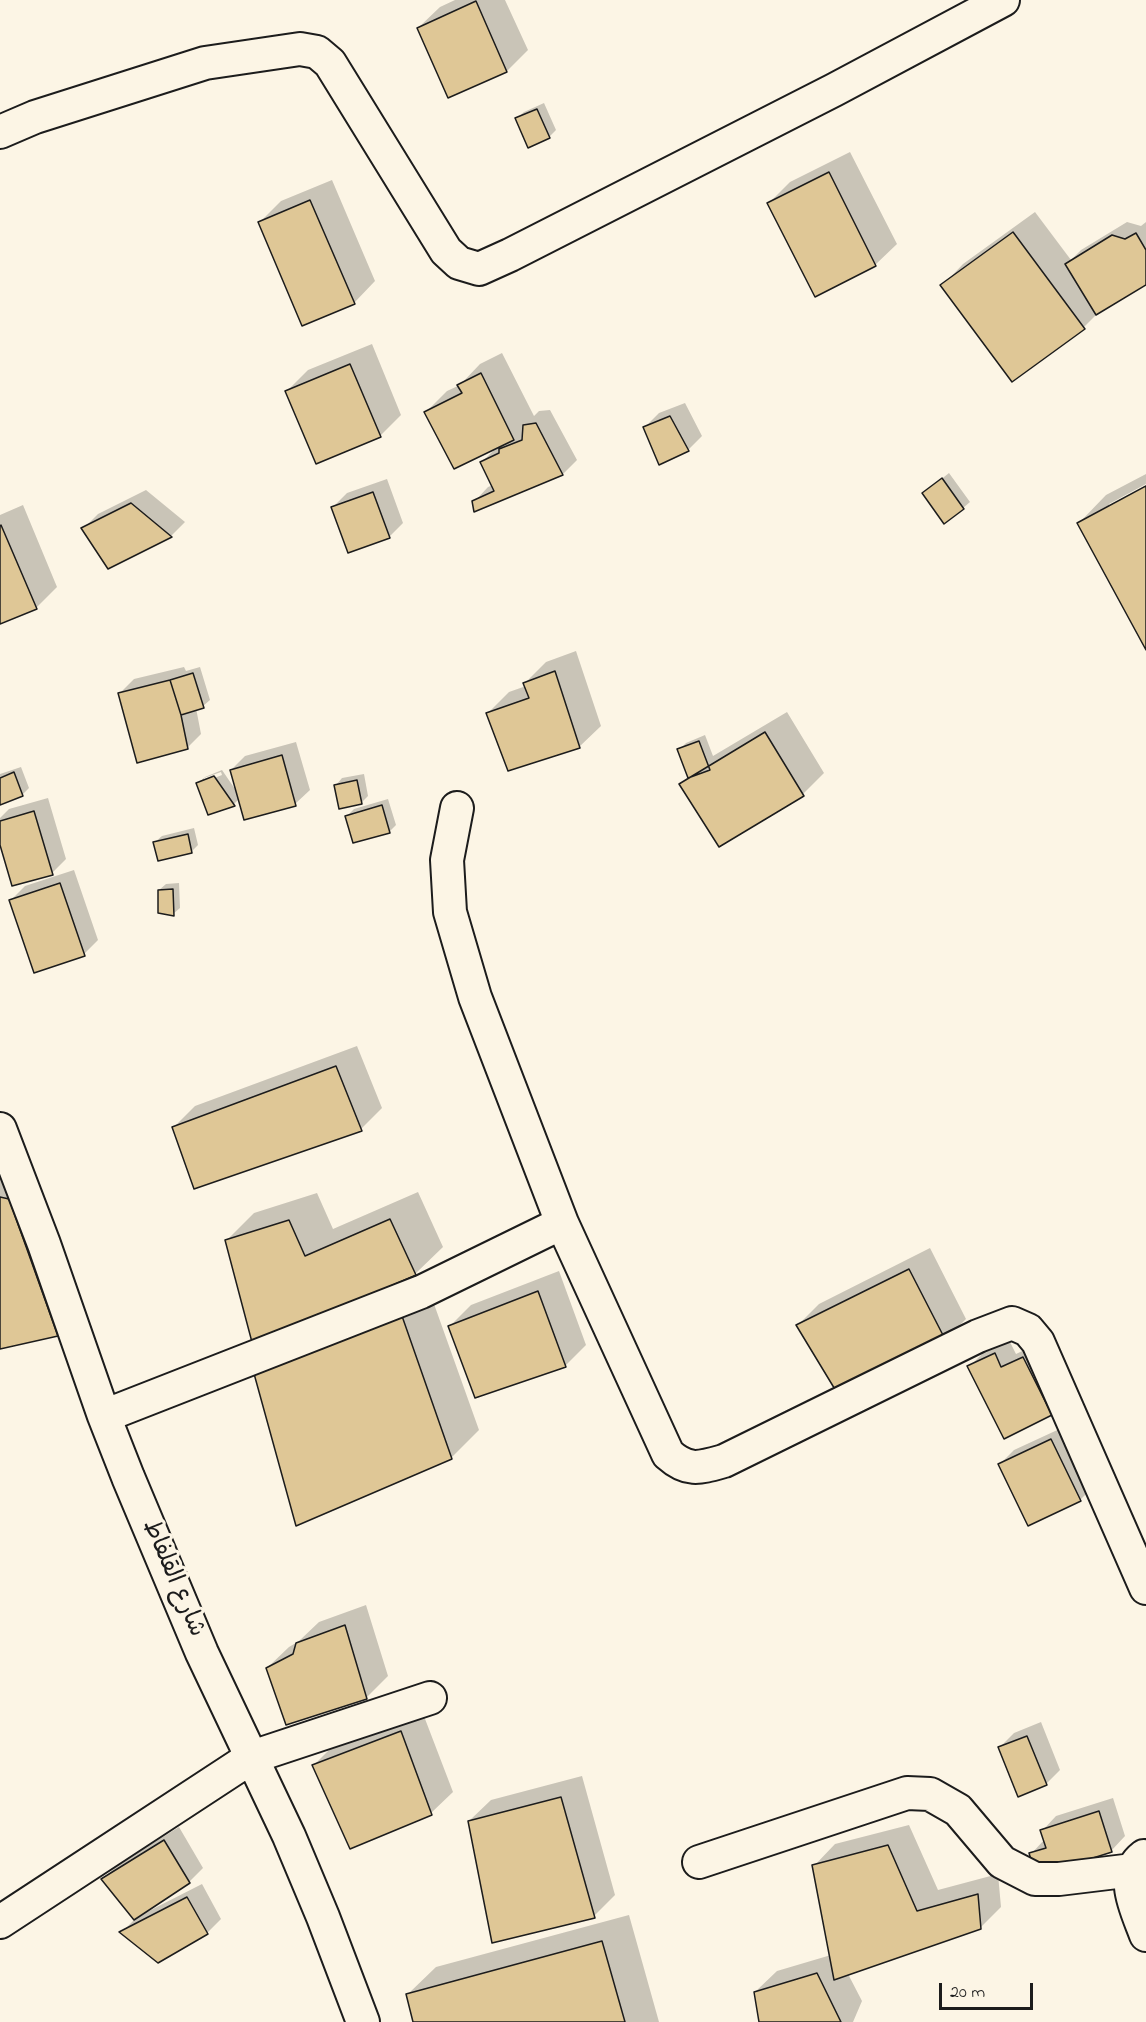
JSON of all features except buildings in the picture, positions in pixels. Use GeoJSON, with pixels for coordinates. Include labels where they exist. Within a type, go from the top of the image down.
{"type":"FeatureCollection","features":[{"type":"Feature","properties":{"kind":"street"},"geometry":{"type":"LineString","coordinates":[[0,132],[35,117],[205,63],[300,49],[317,52],[330,63],[446,251],[459,263],[479,268],[521,250],[1003,0]]}},
{"type":"Feature","properties":{"kind":"street"},"geometry":{"type":"LineString","coordinates":[[457,808],[447,860],[450,912],[475,997],[562,1223],[668,1454],[679,1464],[693,1467],[708,1466],[724,1461],[978,1336],[1012,1323],[1028,1330],[1038,1342],[1146,1588]]}},
{"type":"Feature","properties":{"kind":"street","name":"شارع القلفاط"},"geometry":{"type":"LineString","coordinates":[[0,1129],[44,1244],[104,1416],[202,1653],[252,1757],[323,1917],[363,2022]]}},
{"type":"Feature","properties":{"kind":"street"},"geometry":{"type":"LineString","coordinates":[[104,1416],[421,1292],[562,1223]]}},
{"type":"Feature","properties":{"kind":"street"},"geometry":{"type":"LineString","coordinates":[[0,1922],[252,1757],[430,1698]]}},
{"type":"Feature","properties":{"kind":"street"},"geometry":{"type":"LineString","coordinates":[[699,1862],[908,1794],[930,1794],[958,1810],[1002,1862],[1035,1879],[1059,1879],[1139,1863]]}},
{"type":"Feature","properties":{"kind":"street"},"geometry":{"type":"LineString","coordinates":[[1139,1863],[1130,1880],[1132,1896],[1146,1935]]}}]}
